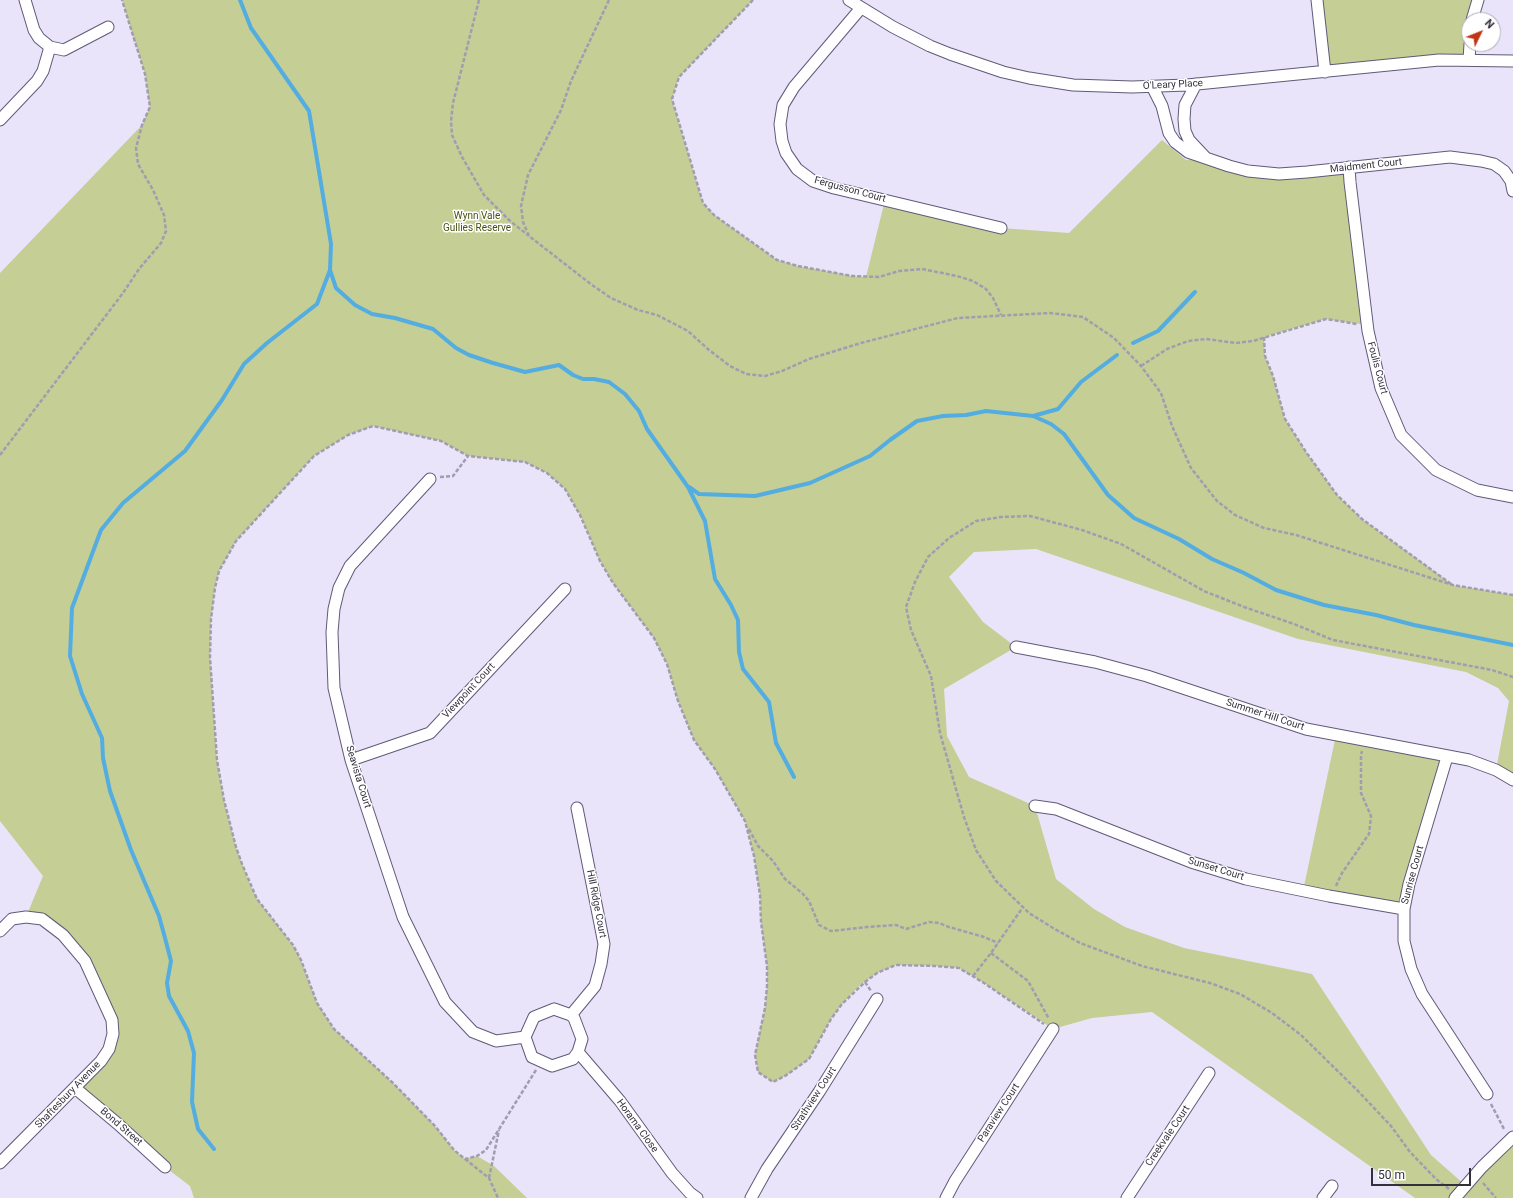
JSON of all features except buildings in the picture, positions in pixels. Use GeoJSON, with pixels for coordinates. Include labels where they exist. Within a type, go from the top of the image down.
{"type":"FeatureCollection","features":[{"type":"Feature","properties":{"kind":"street"},"geometry":{"type":"LineString","coordinates":[[25,0],[34,30],[39,38],[50,47],[64,50],[108,27]]}},
{"type":"Feature","properties":{"kind":"street","name":"O'Leary Place"},"geometry":{"type":"LineString","coordinates":[[849,0],[898,30],[930,46],[967,60],[1003,72],[1030,78],[1073,84],[1108,87],[1196,84],[1439,60],[1513,61]]}},
{"type":"Feature","properties":{"kind":"street"},"geometry":{"type":"LineString","coordinates":[[1317,0],[1325,72]]}},
{"type":"Feature","properties":{"kind":"street"},"geometry":{"type":"LineString","coordinates":[[1474,12],[1478,0]]}},
{"type":"Feature","properties":{"kind":"street","name":"Fergusson Court"},"geometry":{"type":"LineString","coordinates":[[861,8],[794,87],[783,105],[780,124],[782,141],[786,153],[797,169],[813,181],[834,188],[1001,228]]}},
{"type":"Feature","properties":{"kind":"street"},"geometry":{"type":"LineString","coordinates":[[0,120],[37,81],[42,72],[50,47]]}},
{"type":"Feature","properties":{"kind":"street"},"geometry":{"type":"LineString","coordinates":[[1469,60],[1470,52]]}},
{"type":"Feature","properties":{"kind":"street","name":"Maidment Court"},"geometry":{"type":"LineString","coordinates":[[1196,84],[1185,105],[1185,131],[1189,140],[1205,158]]}},
{"type":"Feature","properties":{"kind":"street","name":"Maidment Court"},"geometry":{"type":"LineString","coordinates":[[1152,86],[1162,106],[1170,133],[1175,142],[1188,152],[1229,166],[1248,171],[1279,174],[1450,157],[1481,160],[1494,164],[1504,171],[1511,181],[1513,190]]}},
{"type":"Feature","properties":{"kind":"street","name":"Foulis Court"},"geometry":{"type":"LineString","coordinates":[[1349,167],[1367,325],[1381,388],[1401,435],[1436,470],[1477,490],[1513,497]]}},
{"type":"Feature","properties":{"kind":"street","name":"Seavista Court"},"geometry":{"type":"LineString","coordinates":[[430,479],[350,566],[339,588],[334,609],[332,632],[334,688],[351,760],[403,918],[445,1002],[473,1032],[496,1041],[524,1037]]}},
{"type":"Feature","properties":{"kind":"street","name":"Viewpoint Court"},"geometry":{"type":"LineString","coordinates":[[351,760],[430,733],[565,589]]}},
{"type":"Feature","properties":{"kind":"street","name":"Summer Hill Court"},"geometry":{"type":"LineString","coordinates":[[1016,647],[1095,662],[1147,676],[1306,729],[1480,764],[1496,770],[1513,780]]}},
{"type":"Feature","properties":{"kind":"street","name":"Sunrise Court"},"geometry":{"type":"LineString","coordinates":[[1447,757],[1409,884],[1404,909],[1404,941],[1411,970],[1419,988],[1487,1094]]}},
{"type":"Feature","properties":{"kind":"street","name":"Sunset Court"},"geometry":{"type":"LineString","coordinates":[[1035,806],[1056,809],[1191,862],[1239,877],[1329,896],[1404,909]]}},
{"type":"Feature","properties":{"kind":"street","name":"Hill Ridge Court"},"geometry":{"type":"LineString","coordinates":[[571,1016],[595,986],[601,964],[604,944],[577,808]]}},
{"type":"Feature","properties":{"kind":"street","name":"Shaftesbury Avenue"},"geometry":{"type":"LineString","coordinates":[[0,930],[12,919],[26,917],[42,919],[63,935],[85,961],[112,1020],[113,1034],[108,1049],[101,1061],[0,1163]]}},
{"type":"Feature","properties":{"kind":"street","name":"Strathview Court"},"geometry":{"type":"LineString","coordinates":[[751,1198],[767,1169],[819,1092],[877,999]]}},
{"type":"Feature","properties":{"kind":"street"},"geometry":{"type":"LineString","coordinates":[[554,1009],[574,1018],[582,1039],[578,1052],[573,1059],[552,1066],[532,1057],[524,1037],[534,1017],[554,1009]]}},
{"type":"Feature","properties":{"kind":"street","name":"Paraview Court"},"geometry":{"type":"LineString","coordinates":[[946,1198],[955,1181],[1053,1030]]}},
{"type":"Feature","properties":{"kind":"street","name":"Horama Close"},"geometry":{"type":"LineString","coordinates":[[578,1052],[620,1101],[672,1173],[697,1198]]}},
{"type":"Feature","properties":{"kind":"street","name":"Creekvale Court"},"geometry":{"type":"LineString","coordinates":[[1127,1198],[1209,1073]]}},
{"type":"Feature","properties":{"kind":"street","name":"Bond Street"},"geometry":{"type":"LineString","coordinates":[[75,1088],[118,1124],[165,1167]]}},
{"type":"Feature","properties":{"kind":"street"},"geometry":{"type":"LineString","coordinates":[[1456,1197],[1475,1174],[1513,1138]]}},
{"type":"Feature","properties":{"kind":"street"},"geometry":{"type":"LineString","coordinates":[[1323,1198],[1332,1186]]}},
{"type":"Feature","properties":{"kind":"path"},"geometry":{"type":"LineString","coordinates":[[0,455],[161,243],[166,232],[164,215],[153,190],[138,164],[136,148],[142,125],[150,107],[145,74],[122,0]]}},
{"type":"Feature","properties":{"kind":"path"},"geometry":{"type":"LineString","coordinates":[[479,0],[453,103],[451,121],[452,135],[462,157],[484,194],[509,220],[580,277],[611,298],[638,310],[657,315],[688,331],[730,366],[746,374],[765,376],[782,371],[809,359],[861,343],[958,318],[1050,313],[1083,317],[1114,338],[1141,366],[1162,393],[1172,426],[1191,468],[1217,501],[1235,515],[1264,528],[1296,535],[1453,585],[1513,595]]}},
{"type":"Feature","properties":{"kind":"path"},"geometry":{"type":"LineString","coordinates":[[529,236],[523,222],[521,206],[528,175],[561,110],[574,74],[609,0]]}},
{"type":"Feature","properties":{"kind":"path"},"geometry":{"type":"LineString","coordinates":[[753,0],[679,77],[672,99],[703,203],[714,216],[778,260],[798,266],[852,276],[879,277],[899,270],[922,269],[950,274],[973,282],[986,289],[993,298],[1001,316]]}},
{"type":"Feature","properties":{"kind":"path"},"geometry":{"type":"LineString","coordinates":[[1141,366],[1167,349],[1188,341],[1206,339],[1236,343],[1253,341],[1326,319],[1367,325]]}},
{"type":"Feature","properties":{"kind":"path"},"geometry":{"type":"LineString","coordinates":[[1264,337],[1265,356],[1273,376],[1285,419],[1306,452],[1337,495],[1362,519],[1453,585]]}},
{"type":"Feature","properties":{"kind":"path"},"geometry":{"type":"LineString","coordinates":[[498,1198],[489,1178],[454,1150],[435,1126],[393,1083],[334,1029],[317,1003],[301,960],[293,945],[257,898],[247,878],[236,847],[224,800],[217,760],[210,657],[211,619],[219,571],[236,540],[314,456],[348,435],[373,426],[441,441],[468,456],[525,462],[547,473],[565,489],[580,515],[600,561],[613,582],[654,638],[667,664],[678,701],[694,740],[715,769],[758,846],[773,861],[785,879],[805,897],[816,916],[819,925],[831,931],[896,925],[906,929],[929,922],[938,922],[984,937],[998,944]]}},
{"type":"Feature","properties":{"kind":"path"},"geometry":{"type":"LineString","coordinates":[[430,479],[453,476],[468,456]]}},
{"type":"Feature","properties":{"kind":"path"},"geometry":{"type":"LineString","coordinates":[[1456,1197],[1436,1179],[1415,1157],[1386,1121],[1301,1035],[1272,1013],[1240,994],[1210,983],[1142,966],[1080,943],[1030,913],[996,881],[976,850],[940,733],[931,676],[911,630],[906,607],[915,582],[928,557],[949,538],[976,521],[1001,517],[1030,516],[1082,530],[1121,544],[1204,591],[1333,640],[1492,670],[1513,677]]}},
{"type":"Feature","properties":{"kind":"path"},"geometry":{"type":"LineString","coordinates":[[1329,896],[1342,873],[1369,834],[1371,816],[1361,793],[1361,755],[1365,740]]}},
{"type":"Feature","properties":{"kind":"path"},"geometry":{"type":"LineString","coordinates":[[747,826],[754,856],[760,895],[761,922],[767,966],[765,1008],[756,1055],[758,1072],[773,1082],[785,1076],[809,1059],[831,1019],[842,1004],[860,985],[877,973],[896,965],[959,968],[1053,1030]]}},
{"type":"Feature","properties":{"kind":"path"},"geometry":{"type":"LineString","coordinates":[[973,976],[998,944],[1023,907]]}},
{"type":"Feature","properties":{"kind":"path"},"geometry":{"type":"LineString","coordinates":[[991,953],[1028,981],[1046,1013],[1053,1030]]}},
{"type":"Feature","properties":{"kind":"path"},"geometry":{"type":"LineString","coordinates":[[465,1159],[477,1156],[486,1150],[542,1062]]}},
{"type":"Feature","properties":{"kind":"path"},"geometry":{"type":"LineString","coordinates":[[1487,1094],[1502,1127],[1513,1138]]}},
{"type":"Feature","properties":{"kind":"path"},"geometry":{"type":"LineString","coordinates":[[489,1178],[500,1127]]}},
{"type":"Feature","properties":{"kind":"path"},"geometry":{"type":"LineString","coordinates":[[1475,1174],[1496,1198]]}},
{"type":"Feature","properties":{"kind":"green space","name":"Wynn Vale Gullies Reserve"},"geometry":{"type":"Polygon","coordinates":[[[122,0],[753,0],[679,77],[672,99],[703,203],[714,215],[777,260],[798,266],[852,276],[866,277],[885,200],[1001,228],[1069,233],[1162,140],[1186,160],[1205,158],[1248,171],[1349,167],[1367,325],[1326,319],[1264,337],[1265,356],[1273,376],[1285,419],[1306,452],[1337,495],[1362,519],[1453,585],[1513,595],[1513,780],[1496,770],[1509,701],[1498,688],[1466,672],[1298,639],[1036,549],[974,552],[949,577],[983,622],[1016,647],[944,689],[947,736],[969,777],[1035,806],[1056,879],[1094,909],[1125,927],[1184,948],[1312,974],[1431,1155],[1465,1185],[1513,1139],[1513,1198],[1415,1198],[1152,1012],[1092,1018],[1053,1029],[959,968],[896,965],[877,973],[860,985],[842,1004],[831,1019],[809,1059],[785,1076],[773,1082],[758,1072],[755,1055],[765,1008],[767,966],[761,922],[760,895],[754,856],[745,821],[715,769],[694,740],[678,701],[667,664],[654,638],[613,583],[600,561],[580,515],[565,489],[547,473],[525,462],[468,456],[441,441],[373,426],[348,435],[314,456],[236,541],[219,571],[211,619],[210,657],[217,760],[224,800],[236,847],[257,899],[293,945],[301,960],[317,1003],[334,1029],[393,1083],[435,1126],[454,1150],[465,1159],[477,1156],[494,1166],[527,1198],[194,1198],[190,1186],[165,1167],[75,1088],[113,1034],[85,961],[63,935],[26,917],[43,876],[0,821],[0,273],[142,125],[150,107],[145,74],[122,0]]]}},
{"type":"Feature","properties":{"kind":"green space"},"geometry":{"type":"Polygon","coordinates":[[[1317,0],[1478,0],[1473,12],[1461,12],[1461,52],[1469,52],[1469,60],[1325,72],[1317,0]]]}},
{"type":"Feature","properties":{"kind":"green space"},"geometry":{"type":"Polygon","coordinates":[[[1336,735],[1447,757],[1404,909],[1303,891],[1336,735]]]}},
{"type":"Feature","properties":{"kind":"waterway"},"geometry":{"type":"LineString","coordinates":[[240,0],[251,28],[309,111],[331,244],[330,270],[336,288],[355,305],[372,314],[395,318],[433,329],[456,348],[469,355],[525,372],[559,365],[573,375],[583,379],[594,379],[609,382],[625,394],[639,411],[647,429],[688,487],[705,521],[715,579],[731,605],[738,620],[739,652],[743,669],[769,702],[776,743],[794,777]]}},
{"type":"Feature","properties":{"kind":"waterway"},"geometry":{"type":"LineString","coordinates":[[214,1149],[198,1129],[192,1102],[194,1053],[188,1031],[169,996],[167,983],[171,961],[159,916],[131,850],[110,791],[103,758],[102,738],[82,694],[70,656],[72,608],[101,530],[123,503],[185,451],[222,400],[244,364],[267,343],[317,304],[330,270]]}},
{"type":"Feature","properties":{"kind":"waterway"},"geometry":{"type":"LineString","coordinates":[[1133,343],[1158,331],[1195,292]]}},
{"type":"Feature","properties":{"kind":"waterway"},"geometry":{"type":"LineString","coordinates":[[1033,416],[1058,409],[1081,382],[1117,355]]}},
{"type":"Feature","properties":{"kind":"waterway"},"geometry":{"type":"LineString","coordinates":[[689,487],[699,494],[755,496],[810,483],[870,456],[917,421],[943,416],[966,415],[986,411],[1033,416],[1051,424],[1064,434],[1108,495],[1134,518],[1179,539],[1212,559],[1244,573],[1276,590],[1324,605],[1513,645]]}}]}
